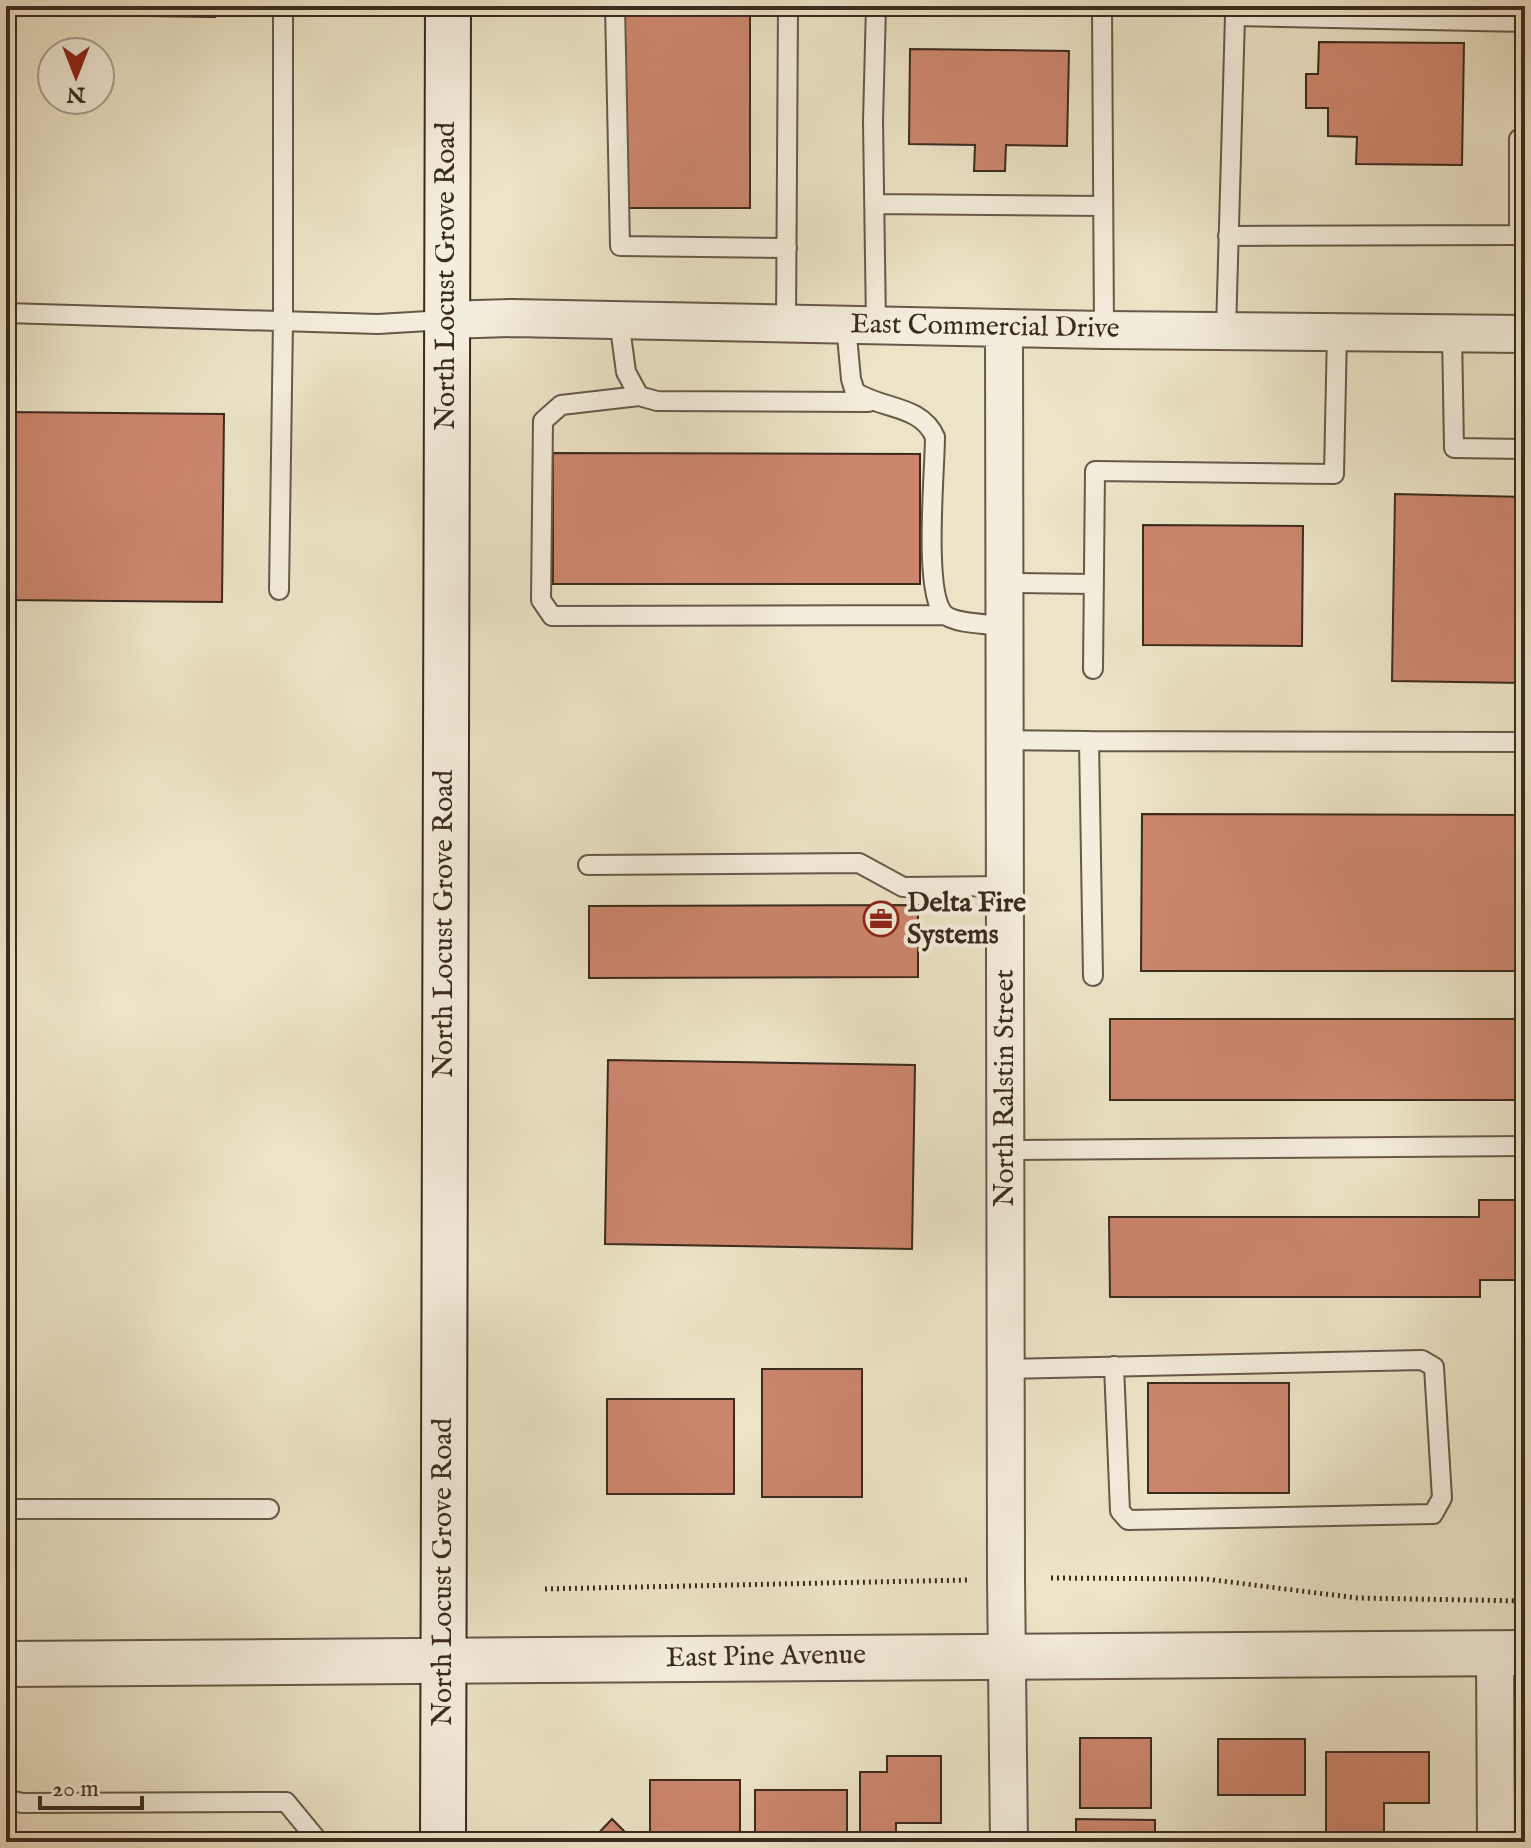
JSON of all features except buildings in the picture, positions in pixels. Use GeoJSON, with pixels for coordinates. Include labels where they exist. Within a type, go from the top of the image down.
{"type":"FeatureCollection","features":[{"type":"Feature","properties":{"kind":"main road","name":"North Locust Grove Road"},"geometry":{"type":"LineString","coordinates":[[443,1842],[448,6]]}},
{"type":"Feature","properties":{"kind":"main road","name":"East Pine Avenue"},"geometry":{"type":"LineString","coordinates":[[6,1664],[1510,1653]]}},
{"type":"Feature","properties":{"kind":"street","name":"East Commercial Drive"},"geometry":{"type":"LineString","coordinates":[[445,320],[500,318],[1104,330],[1525,334]]}},
{"type":"Feature","properties":{"kind":"street","name":"North Ralstin Street"},"geometry":{"type":"LineString","coordinates":[[1004,328],[1009,1842]]}},
{"type":"Feature","properties":{"kind":"street"},"geometry":{"type":"LineString","coordinates":[[1496,1842],[1510,1653]]}},
{"type":"Feature","properties":{"kind":"lane"},"geometry":{"type":"LineString","coordinates":[[279,590],[283,6]]}},
{"type":"Feature","properties":{"kind":"lane"},"geometry":{"type":"LineString","coordinates":[[615,6],[620,246],[787,248]]}},
{"type":"Feature","properties":{"kind":"lane"},"geometry":{"type":"LineString","coordinates":[[786,324],[788,6]]}},
{"type":"Feature","properties":{"kind":"lane"},"geometry":{"type":"LineString","coordinates":[[871,402],[855,392],[875,204],[873,121],[876,6]]}},
{"type":"Feature","properties":{"kind":"lane"},"geometry":{"type":"LineString","coordinates":[[1102,6],[1104,330]]}},
{"type":"Feature","properties":{"kind":"lane"},"geometry":{"type":"LineString","coordinates":[[1226,331],[1235,16],[1525,22]]}},
{"type":"Feature","properties":{"kind":"lane"},"geometry":{"type":"LineString","coordinates":[[1228,236],[1519,235],[1519,139]]}},
{"type":"Feature","properties":{"kind":"lane"},"geometry":{"type":"LineString","coordinates":[[875,204],[1103,206]]}},
{"type":"Feature","properties":{"kind":"lane"},"geometry":{"type":"LineString","coordinates":[[6,313],[378,324],[445,320]]}},
{"type":"Feature","properties":{"kind":"lane"},"geometry":{"type":"LineString","coordinates":[[619,320],[626,372],[639,396]]}},
{"type":"Feature","properties":{"kind":"lane"},"geometry":{"type":"LineString","coordinates":[[1093,669],[1095,471],[1334,474],[1337,332]]}},
{"type":"Feature","properties":{"kind":"lane"},"geometry":{"type":"LineString","coordinates":[[1452,333],[1454,448],[1525,449]]}},
{"type":"Feature","properties":{"kind":"lane"},"geometry":{"type":"LineString","coordinates":[[945,615],[934,590],[932,567],[935,437],[929,423],[920,416],[871,402],[657,401],[639,396],[561,405],[543,421],[541,600],[552,616],[945,615],[956,620],[1005,626]]}},
{"type":"Feature","properties":{"kind":"lane"},"geometry":{"type":"LineString","coordinates":[[1005,583],[1094,584]]}},
{"type":"Feature","properties":{"kind":"lane"},"geometry":{"type":"LineString","coordinates":[[1005,740],[1525,742]]}},
{"type":"Feature","properties":{"kind":"lane"},"geometry":{"type":"LineString","coordinates":[[1089,741],[1093,976]]}},
{"type":"Feature","properties":{"kind":"lane"},"geometry":{"type":"LineString","coordinates":[[588,865],[859,863],[903,887],[1005,886]]}},
{"type":"Feature","properties":{"kind":"lane"},"geometry":{"type":"LineString","coordinates":[[1005,1150],[1525,1146]]}},
{"type":"Feature","properties":{"kind":"lane"},"geometry":{"type":"LineString","coordinates":[[1006,1369],[1114,1366],[1422,1360],[1434,1367],[1442,1498],[1433,1514],[1128,1520],[1120,1511],[1114,1366]]}},
{"type":"Feature","properties":{"kind":"lane"},"geometry":{"type":"LineString","coordinates":[[6,1509],[269,1509]]}},
{"type":"Feature","properties":{"kind":"lane"},"geometry":{"type":"LineString","coordinates":[[6,1799],[22,1803],[286,1802],[319,1842]]}},
{"type":"Feature","properties":{"kind":"path"},"geometry":{"type":"LineString","coordinates":[[1051,1578],[1206,1579],[1357,1598],[1525,1601]]}},
{"type":"Feature","properties":{"kind":"path"},"geometry":{"type":"LineString","coordinates":[[545,1589],[967,1580]]}},
{"type":"Feature","properties":{"kind":"place","name":"Delta Fire Systems"},"geometry":{"type":"Point","coordinates":[881,919]}}]}
